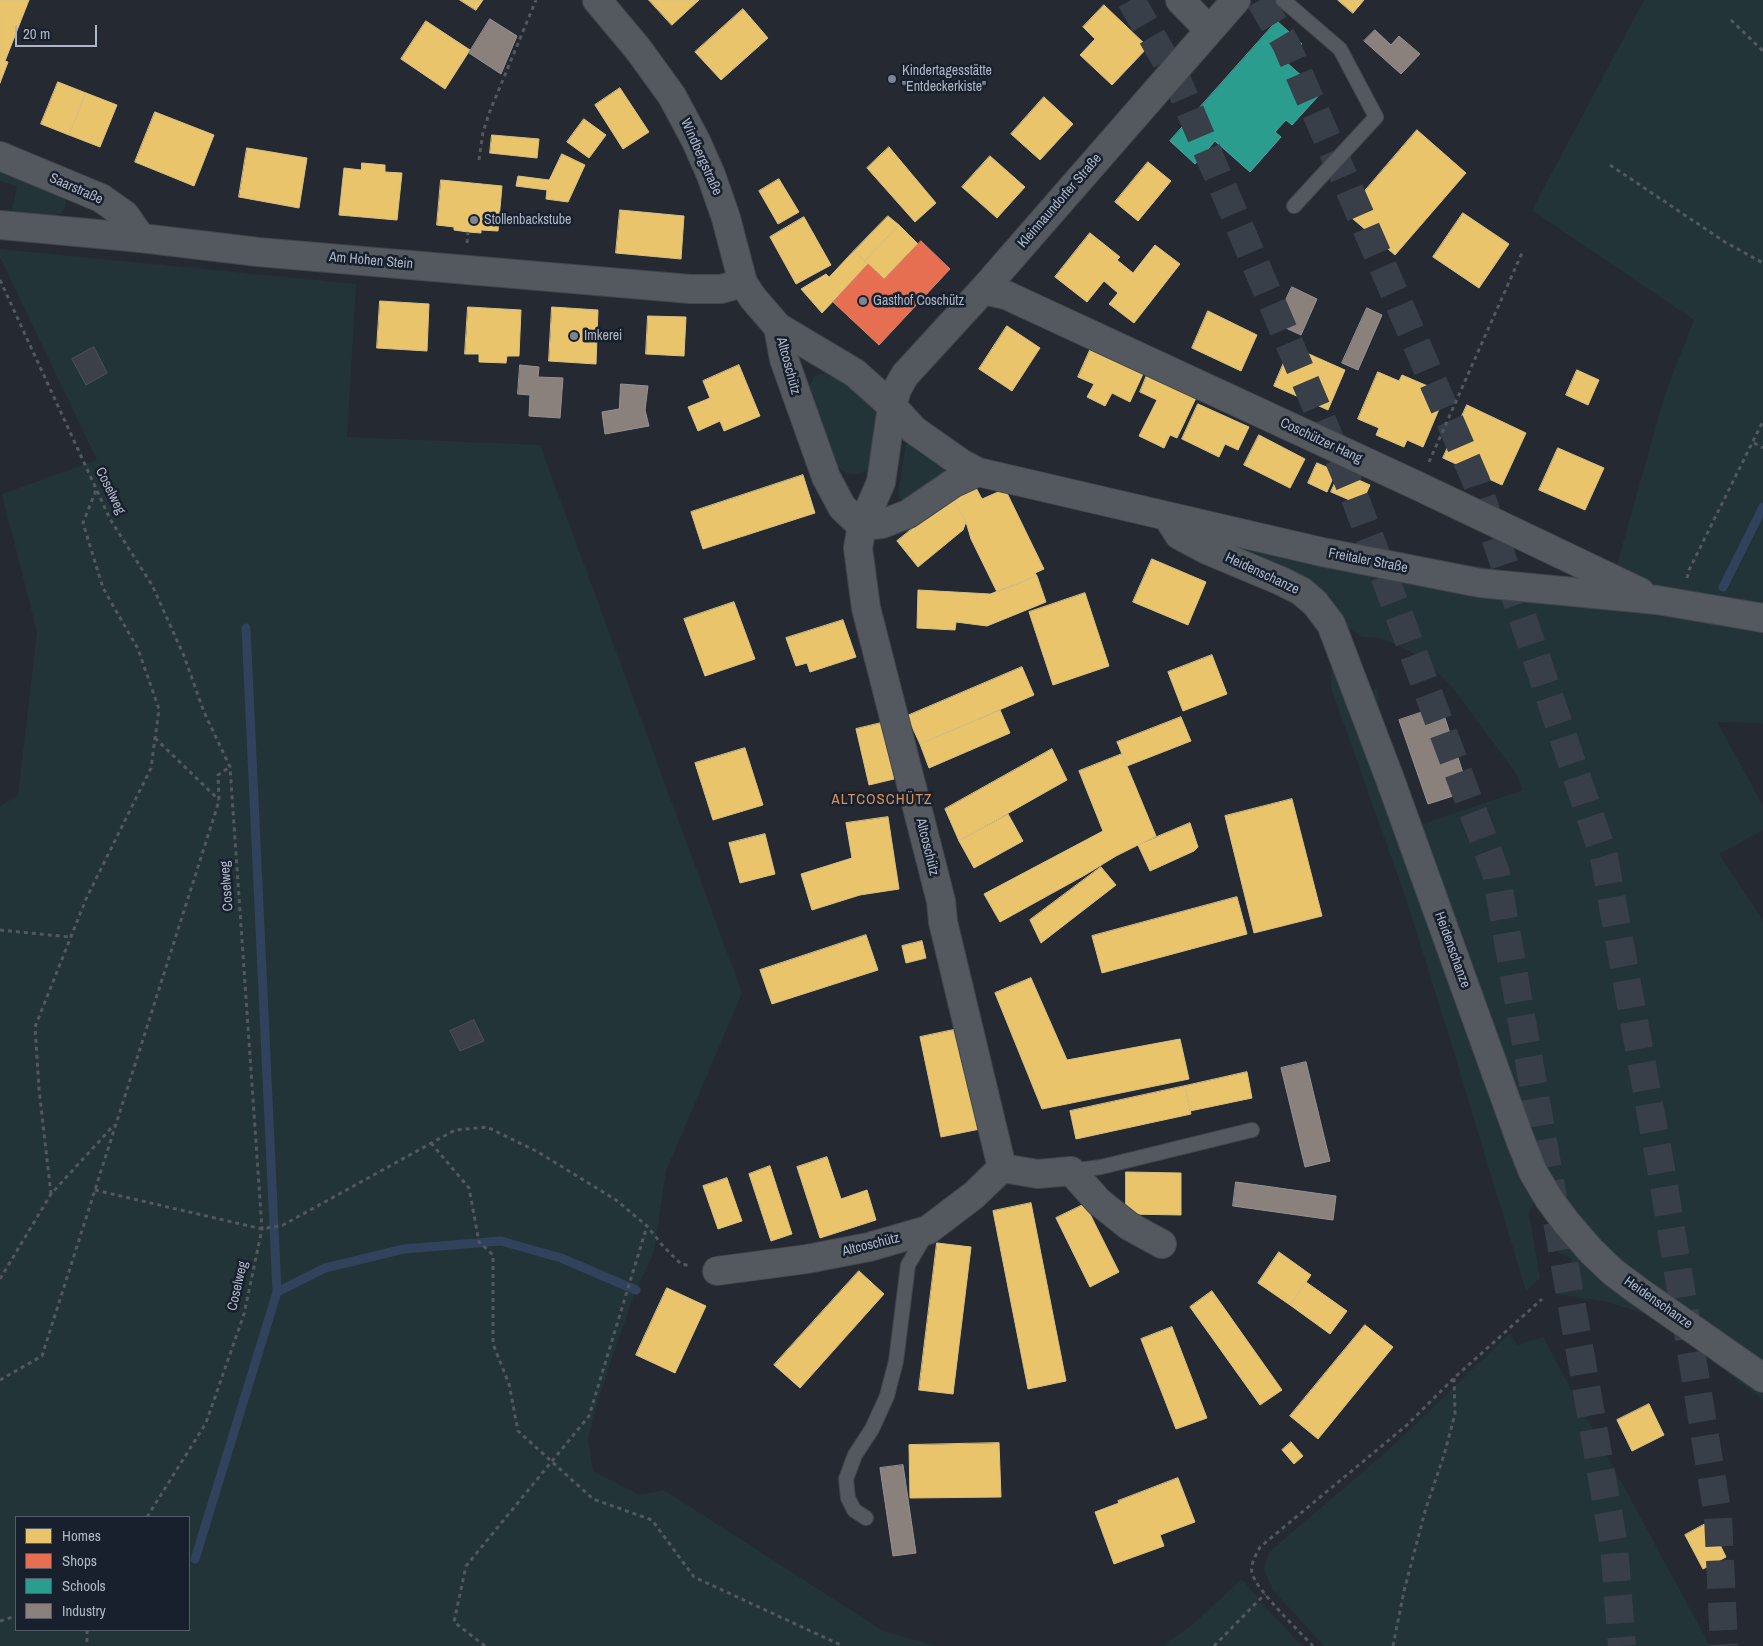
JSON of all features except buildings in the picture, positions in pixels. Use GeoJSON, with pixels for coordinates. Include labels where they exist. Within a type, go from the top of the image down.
{"type":"FeatureCollection","features":[{"type":"Feature","properties":{"kind":"street","name":"Windbergstraße"},"geometry":{"type":"LineString","coordinates":[[597,0],[638,49],[672,96],[696,141],[711,176],[726,218],[743,283],[753,298],[778,327]]}},
{"type":"Feature","properties":{"kind":"street"},"geometry":{"type":"LineString","coordinates":[[1180,0],[1209,30]]}},
{"type":"Feature","properties":{"kind":"street","name":"Kleinnaundorfer Straße"},"geometry":{"type":"LineString","coordinates":[[892,406],[897,389],[905,375],[983,290],[1236,0]]}},
{"type":"Feature","properties":{"kind":"street","name":"Saarstraße"},"geometry":{"type":"LineString","coordinates":[[0,156],[101,198],[125,215],[141,238]]}},
{"type":"Feature","properties":{"kind":"street","name":"Am Hohen Stein"},"geometry":{"type":"LineString","coordinates":[[0,225],[141,238],[258,252],[690,289],[721,289],[743,283]]}},
{"type":"Feature","properties":{"kind":"street","name":"Coschützer Hang"},"geometry":{"type":"LineString","coordinates":[[983,290],[1006,295],[1418,486],[1657,600]]}},
{"type":"Feature","properties":{"kind":"street","name":"Altcoschütz"},"geometry":{"type":"LineString","coordinates":[[778,327],[856,373],[892,406],[914,430],[961,463],[978,472]]}},
{"type":"Feature","properties":{"kind":"street","name":"Altcoschütz"},"geometry":{"type":"LineString","coordinates":[[778,327],[784,358],[826,477],[842,507],[862,526]]}},
{"type":"Feature","properties":{"kind":"street","name":"Altcoschütz"},"geometry":{"type":"LineString","coordinates":[[718,1271],[807,1259],[869,1247],[928,1230],[974,1195],[1002,1168],[943,922],[941,901],[866,608],[858,548],[862,526],[881,482],[892,406]]}},
{"type":"Feature","properties":{"kind":"street"},"geometry":{"type":"LineString","coordinates":[[862,526],[882,524],[908,514],[952,484],[978,472]]}},
{"type":"Feature","properties":{"kind":"street","name":"Freitaler Straße"},"geometry":{"type":"LineString","coordinates":[[978,472],[1322,552],[1480,582],[1657,600],[1763,618]]}},
{"type":"Feature","properties":{"kind":"street","name":"Heidenschanze"},"geometry":{"type":"LineString","coordinates":[[1167,516],[1179,535],[1207,550],[1281,580],[1301,592],[1315,602],[1331,624],[1390,779],[1521,1142],[1533,1172],[1549,1199],[1579,1238],[1613,1272],[1763,1378]]}},
{"type":"Feature","properties":{"kind":"street"},"geometry":{"type":"LineString","coordinates":[[1002,1168],[1038,1174],[1071,1171],[1099,1202],[1121,1220],[1162,1244]]}},
{"type":"Feature","properties":{"kind":"lane"},"geometry":{"type":"LineString","coordinates":[[1283,0],[1340,49],[1376,117],[1294,206]]}},
{"type":"Feature","properties":{"kind":"lane"},"geometry":{"type":"LineString","coordinates":[[1071,1171],[1100,1167],[1252,1130]]}},
{"type":"Feature","properties":{"kind":"lane"},"geometry":{"type":"LineString","coordinates":[[866,1518],[854,1510],[848,1498],[846,1480],[855,1455],[872,1429],[887,1396],[896,1361],[908,1265],[928,1230]]}},
{"type":"Feature","properties":{"kind":"path"},"geometry":{"type":"LineString","coordinates":[[479,160],[483,132],[490,110],[536,0]]}},
{"type":"Feature","properties":{"kind":"path"},"geometry":{"type":"LineString","coordinates":[[1731,20],[1763,51]]}},
{"type":"Feature","properties":{"kind":"path"},"geometry":{"type":"LineString","coordinates":[[1610,165],[1725,242],[1763,263]]}},
{"type":"Feature","properties":{"kind":"path"},"geometry":{"type":"LineString","coordinates":[[1418,486],[1522,253]]}},
{"type":"Feature","properties":{"kind":"path","name":"Coselweg"},"geometry":{"type":"LineString","coordinates":[[0,280],[111,522],[157,595],[184,656],[204,712],[230,767],[262,1230],[244,1314],[206,1423],[148,1516]]}},
{"type":"Feature","properties":{"kind":"path"},"geometry":{"type":"LineString","coordinates":[[1687,605],[1686,585],[1689,570],[1754,443],[1763,421]]}},
{"type":"Feature","properties":{"kind":"path"},"geometry":{"type":"LineString","coordinates":[[1754,443],[1763,448]]}},
{"type":"Feature","properties":{"kind":"path"},"geometry":{"type":"LineString","coordinates":[[51,1194],[40,1089],[36,1027],[86,899],[151,768],[159,708],[138,648],[103,588],[83,522],[96,490]]}},
{"type":"Feature","properties":{"kind":"path"},"geometry":{"type":"LineString","coordinates":[[155,737],[219,801]]}},
{"type":"Feature","properties":{"kind":"path"},"geometry":{"type":"LineString","coordinates":[[0,1380],[42,1356],[219,801],[218,775],[230,767]]}},
{"type":"Feature","properties":{"kind":"path"},"geometry":{"type":"LineString","coordinates":[[0,930],[70,937]]}},
{"type":"Feature","properties":{"kind":"path"},"geometry":{"type":"LineString","coordinates":[[0,1278],[51,1194],[116,1123]]}},
{"type":"Feature","properties":{"kind":"path"},"geometry":{"type":"LineString","coordinates":[[95,1190],[262,1230],[283,1225],[455,1130],[487,1127],[538,1152],[616,1200],[647,1226],[681,1264]]}},
{"type":"Feature","properties":{"kind":"path"},"geometry":{"type":"LineString","coordinates":[[431,1143],[469,1188],[478,1242],[493,1255],[493,1344],[509,1384],[518,1431],[593,1499],[652,1520],[694,1577],[843,1646]]}},
{"type":"Feature","properties":{"kind":"path"},"geometry":{"type":"LineString","coordinates":[[486,1646],[454,1622],[466,1566],[589,1416],[647,1226]]}},
{"type":"Feature","properties":{"kind":"path"},"geometry":{"type":"LineString","coordinates":[[1313,1646],[1265,1594],[1252,1573],[1253,1559],[1260,1547],[1407,1425],[1454,1378],[1542,1299]]}},
{"type":"Feature","properties":{"kind":"path"},"geometry":{"type":"LineString","coordinates":[[1394,1646],[1404,1591],[1426,1508],[1455,1414],[1454,1378]]}},
{"type":"Feature","properties":{"kind":"path"},"geometry":{"type":"LineString","coordinates":[[1214,1646],[1265,1594]]}},
{"type":"Feature","properties":{"kind":"path"},"geometry":{"type":"LineString","coordinates":[[0,1621],[15,1616]]}},
{"type":"Feature","properties":{"kind":"path"},"geometry":{"type":"LineString","coordinates":[[87,1631],[87,1646]]}},
{"type":"Feature","properties":{"kind":"shaded area"},"geometry":{"type":"Polygon","coordinates":[[[1644,0],[1763,0],[1763,723],[1717,722],[1763,806],[1763,830],[1719,854],[1763,921],[1763,1368],[1636,1280],[1550,1187],[1370,694],[1378,688],[1379,710],[1420,825],[1523,790],[1515,772],[1452,687],[1424,659],[1380,638],[1362,637],[1206,536],[1313,542],[1611,586],[1665,394],[1694,320],[1532,210],[1644,0]]]}},
{"type":"Feature","properties":{"kind":"shaded area"},"geometry":{"type":"Polygon","coordinates":[[[0,169],[63,196],[66,202],[64,210],[59,215],[53,216],[12,211],[17,186],[0,181],[0,169]]]}},
{"type":"Feature","properties":{"kind":"shaded area"},"geometry":{"type":"Polygon","coordinates":[[[0,249],[356,284],[347,437],[540,445],[742,993],[666,1171],[654,1252],[636,1290],[593,1417],[588,1440],[593,1471],[639,1495],[664,1490],[883,1631],[935,1646],[0,1646],[0,806],[18,795],[37,632],[2,494],[97,460],[0,257],[0,249]]]}},
{"type":"Feature","properties":{"kind":"shaded area"},"geometry":{"type":"Polygon","coordinates":[[[822,373],[852,388],[867,400],[875,412],[875,432],[871,458],[867,469],[860,474],[847,473],[837,465],[810,392],[810,386],[814,377],[822,373]]]}},
{"type":"Feature","properties":{"kind":"shaded area"},"geometry":{"type":"Polygon","coordinates":[[[906,444],[911,444],[951,472],[907,502],[899,498],[898,494],[906,444]]]}},
{"type":"Feature","properties":{"kind":"shaded area"},"geometry":{"type":"Polygon","coordinates":[[[1332,642],[1537,1195],[1529,1213],[1540,1278],[1526,1291],[1405,896],[1331,688],[1332,642]]]}},
{"type":"Feature","properties":{"kind":"shaded area"},"geometry":{"type":"Polygon","coordinates":[[[1554,1225],[1763,1388],[1763,1400],[1653,1316],[1607,1302],[1557,1294],[1575,1284],[1571,1258],[1557,1252],[1554,1225]]]}},
{"type":"Feature","properties":{"kind":"shaded area"},"geometry":{"type":"Polygon","coordinates":[[[1510,1333],[1517,1345],[1543,1337],[1710,1646],[1324,1646],[1272,1589],[1264,1569],[1269,1552],[1391,1448],[1510,1333]]]}},
{"type":"Feature","properties":{"kind":"shaded area"},"geometry":{"type":"Polygon","coordinates":[[[1242,1579],[1302,1646],[1163,1646],[1192,1625],[1242,1579]]]}},
{"type":"Feature","properties":{"kind":"waterway"},"geometry":{"type":"LineString","coordinates":[[1723,587],[1763,507]]}},
{"type":"Feature","properties":{"kind":"waterway"},"geometry":{"type":"LineString","coordinates":[[195,1559],[277,1292],[246,628]]}},
{"type":"Feature","properties":{"kind":"waterway"},"geometry":{"type":"LineString","coordinates":[[277,1292],[325,1268],[404,1249],[501,1241],[561,1258],[636,1290]]}},
{"type":"Feature","properties":{"kind":"tunnel"},"geometry":{"type":"LineString","coordinates":[[1131,0],[1177,80],[1353,493],[1496,873],[1614,1546],[1622,1646]]}},
{"type":"Feature","properties":{"kind":"tunnel"},"geometry":{"type":"LineString","coordinates":[[1260,0],[1286,44],[1476,481],[1604,857],[1663,1180],[1718,1516],[1724,1646]]}},
{"type":"Feature","properties":{"kind":"place","name":"Kindertagesstätte \"Entdeckerkiste\""},"geometry":{"type":"Point","coordinates":[892,79]}},
{"type":"Feature","properties":{"kind":"place","name":"Stollenbackstube"},"geometry":{"type":"Point","coordinates":[474,220]}},
{"type":"Feature","properties":{"kind":"place","name":"Gasthof Coschütz"},"geometry":{"type":"Point","coordinates":[863,301]}},
{"type":"Feature","properties":{"kind":"place","name":"Imkerei"},"geometry":{"type":"Point","coordinates":[574,336]}},
{"type":"Feature","properties":{"kind":"district","name":"ALTCOSCHÜTZ"},"geometry":{"type":"Point","coordinates":[882,800]}}]}
